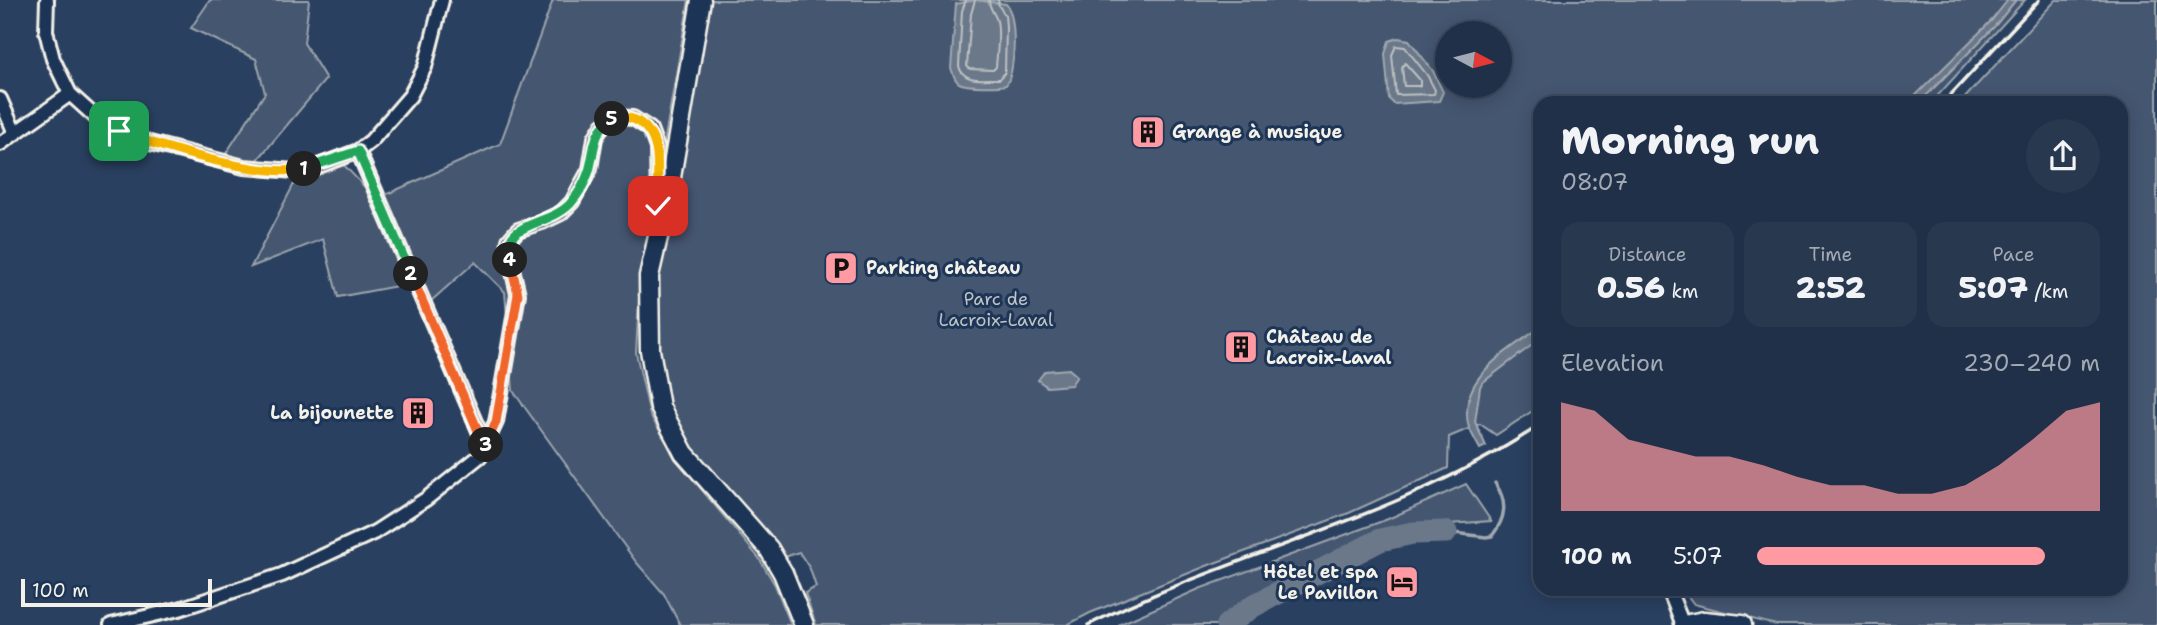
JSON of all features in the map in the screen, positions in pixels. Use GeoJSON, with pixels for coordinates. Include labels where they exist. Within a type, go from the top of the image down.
{"type":"FeatureCollection","features":[{"type":"Feature","properties":{"kind":"street"},"geometry":{"type":"LineString","coordinates":[[47,0],[47,31],[51,50],[70,94],[101,122],[150,143],[244,167],[295,171],[316,167],[358,151],[410,96],[425,67],[442,0]]}},
{"type":"Feature","properties":{"kind":"street"},"geometry":{"type":"LineString","coordinates":[[701,0],[665,208],[649,276],[650,350],[660,407],[684,453],[769,549],[783,573],[804,625]]}},
{"type":"Feature","properties":{"kind":"street"},"geometry":{"type":"LineString","coordinates":[[0,144],[70,94]]}},
{"type":"Feature","properties":{"kind":"street"},"geometry":{"type":"LineString","coordinates":[[0,99],[15,133]]}},
{"type":"Feature","properties":{"kind":"street"},"geometry":{"type":"LineString","coordinates":[[111,625],[179,609],[282,575],[375,532],[426,499],[480,456],[496,422],[518,294],[508,251],[509,240],[518,230],[561,213],[572,202],[590,169],[595,138],[603,125],[616,117],[633,118],[650,129],[657,148],[658,206],[665,208]]}},
{"type":"Feature","properties":{"kind":"street"},"geometry":{"type":"LineString","coordinates":[[358,151],[485,447]]}},
{"type":"Feature","properties":{"kind":"street"},"geometry":{"type":"LineString","coordinates":[[1671,596],[1683,625],[1704,621],[1742,625]]}},
{"type":"Feature","properties":{"kind":"green space"},"geometry":{"type":"Polygon","coordinates":[[[210,0],[309,0],[304,43],[326,79],[255,163],[225,155],[265,93],[256,59],[191,28],[210,0]]]}},
{"type":"Feature","properties":{"kind":"green space"},"geometry":{"type":"Polygon","coordinates":[[[553,0],[689,0],[640,281],[636,353],[650,415],[680,464],[759,558],[775,585],[791,625],[680,625],[664,594],[636,562],[513,391],[505,292],[475,262],[430,302],[418,282],[338,297],[323,239],[251,267],[297,178],[344,165],[376,199],[500,144],[553,0]]]}},
{"type":"Feature","properties":{"kind":"green space","name":"Parc de Lacroix-Laval"},"geometry":{"type":"Polygon","coordinates":[[[709,0],[2025,0],[1937,96],[1533,96],[1533,411],[1496,435],[1480,424],[1449,437],[1448,468],[1349,513],[1209,565],[1090,613],[1067,625],[816,625],[805,593],[816,587],[810,569],[799,552],[785,557],[747,509],[696,457],[678,429],[670,409],[658,346],[657,281],[709,0]]]}},
{"type":"Feature","properties":{"kind":"green space"},"geometry":{"type":"Polygon","coordinates":[[[2056,0],[2157,0],[2157,625],[1776,625],[1694,604],[1688,596],[2128,596],[2128,96],[1967,96],[2056,0]]]}},
{"type":"Feature","properties":{"kind":"green space"},"geometry":{"type":"Polygon","coordinates":[[[1466,484],[1491,521],[1390,528],[1242,606],[1220,625],[1118,625],[1199,589],[1388,519],[1466,484]]]}},
{"type":"Feature","properties":{"kind":"water"},"geometry":{"type":"Polygon","coordinates":[[[975,0],[1006,4],[1010,10],[1013,57],[1006,85],[963,84],[957,82],[953,74],[951,68],[956,4],[975,0]]]}},
{"type":"Feature","properties":{"kind":"water"},"geometry":{"type":"Polygon","coordinates":[[[2008,0],[2016,0],[1995,26],[1926,96],[1915,96],[1992,20],[2008,0]]]}},
{"type":"Feature","properties":{"kind":"water"},"geometry":{"type":"Polygon","coordinates":[[[1398,38],[1409,40],[1433,71],[1435,98],[1440,98],[1439,101],[1394,104],[1389,99],[1385,54],[1389,41],[1398,38]]]}},
{"type":"Feature","properties":{"kind":"water"},"geometry":{"type":"Polygon","coordinates":[[[1533,332],[1533,344],[1480,387],[1475,422],[1486,446],[1480,449],[1468,424],[1467,407],[1478,378],[1501,356],[1533,332]]]}},
{"type":"Feature","properties":{"kind":"water"},"geometry":{"type":"Polygon","coordinates":[[[1069,369],[1077,376],[1071,385],[1047,387],[1038,380],[1045,371],[1069,369]]]}},
{"type":"Feature","properties":{"kind":"waterway"},"geometry":{"type":"LineString","coordinates":[[1446,532],[1492,536],[1504,510],[1502,497],[1495,483]]}},
{"type":"Feature","properties":{"kind":"waterway"},"geometry":{"type":"LineString","coordinates":[[1227,625],[1253,606],[1380,540],[1413,533],[1446,532]]}},
{"type":"Feature","properties":{"kind":"railway"},"geometry":{"type":"LineString","coordinates":[[1950,96],[2039,0]]}},
{"type":"Feature","properties":{"kind":"railway"},"geometry":{"type":"LineString","coordinates":[[1088,625],[1144,599],[1431,486],[1486,458],[1533,429]]}},
{"type":"Feature","properties":{"kind":"place","name":"Grange à musique"},"geometry":{"type":"Point","coordinates":[1148,132]}},
{"type":"Feature","properties":{"kind":"place","name":"Parking château"},"geometry":{"type":"Point","coordinates":[841,268]}},
{"type":"Feature","properties":{"kind":"place","name":"Château de Lacroix-Laval"},"geometry":{"type":"Point","coordinates":[1241,347]}},
{"type":"Feature","properties":{"kind":"place","name":"La bijounette"},"geometry":{"type":"Point","coordinates":[418,413]}},
{"type":"Feature","properties":{"kind":"place","name":"Hôtel et spa Le Pavillon"},"geometry":{"type":"Point","coordinates":[1402,582]}},
{"type":"Feature","properties":{"kind":"route"},"geometry":{"type":"LineString","coordinates":[[119,131],[150,143],[244,167],[270,170],[295,171],[316,167],[358,151],[485,447],[496,422],[518,294],[508,251],[509,240],[518,230],[561,213],[572,202],[590,169],[595,138],[603,125],[616,117],[633,118],[650,129],[657,148],[658,206]]}}]}
